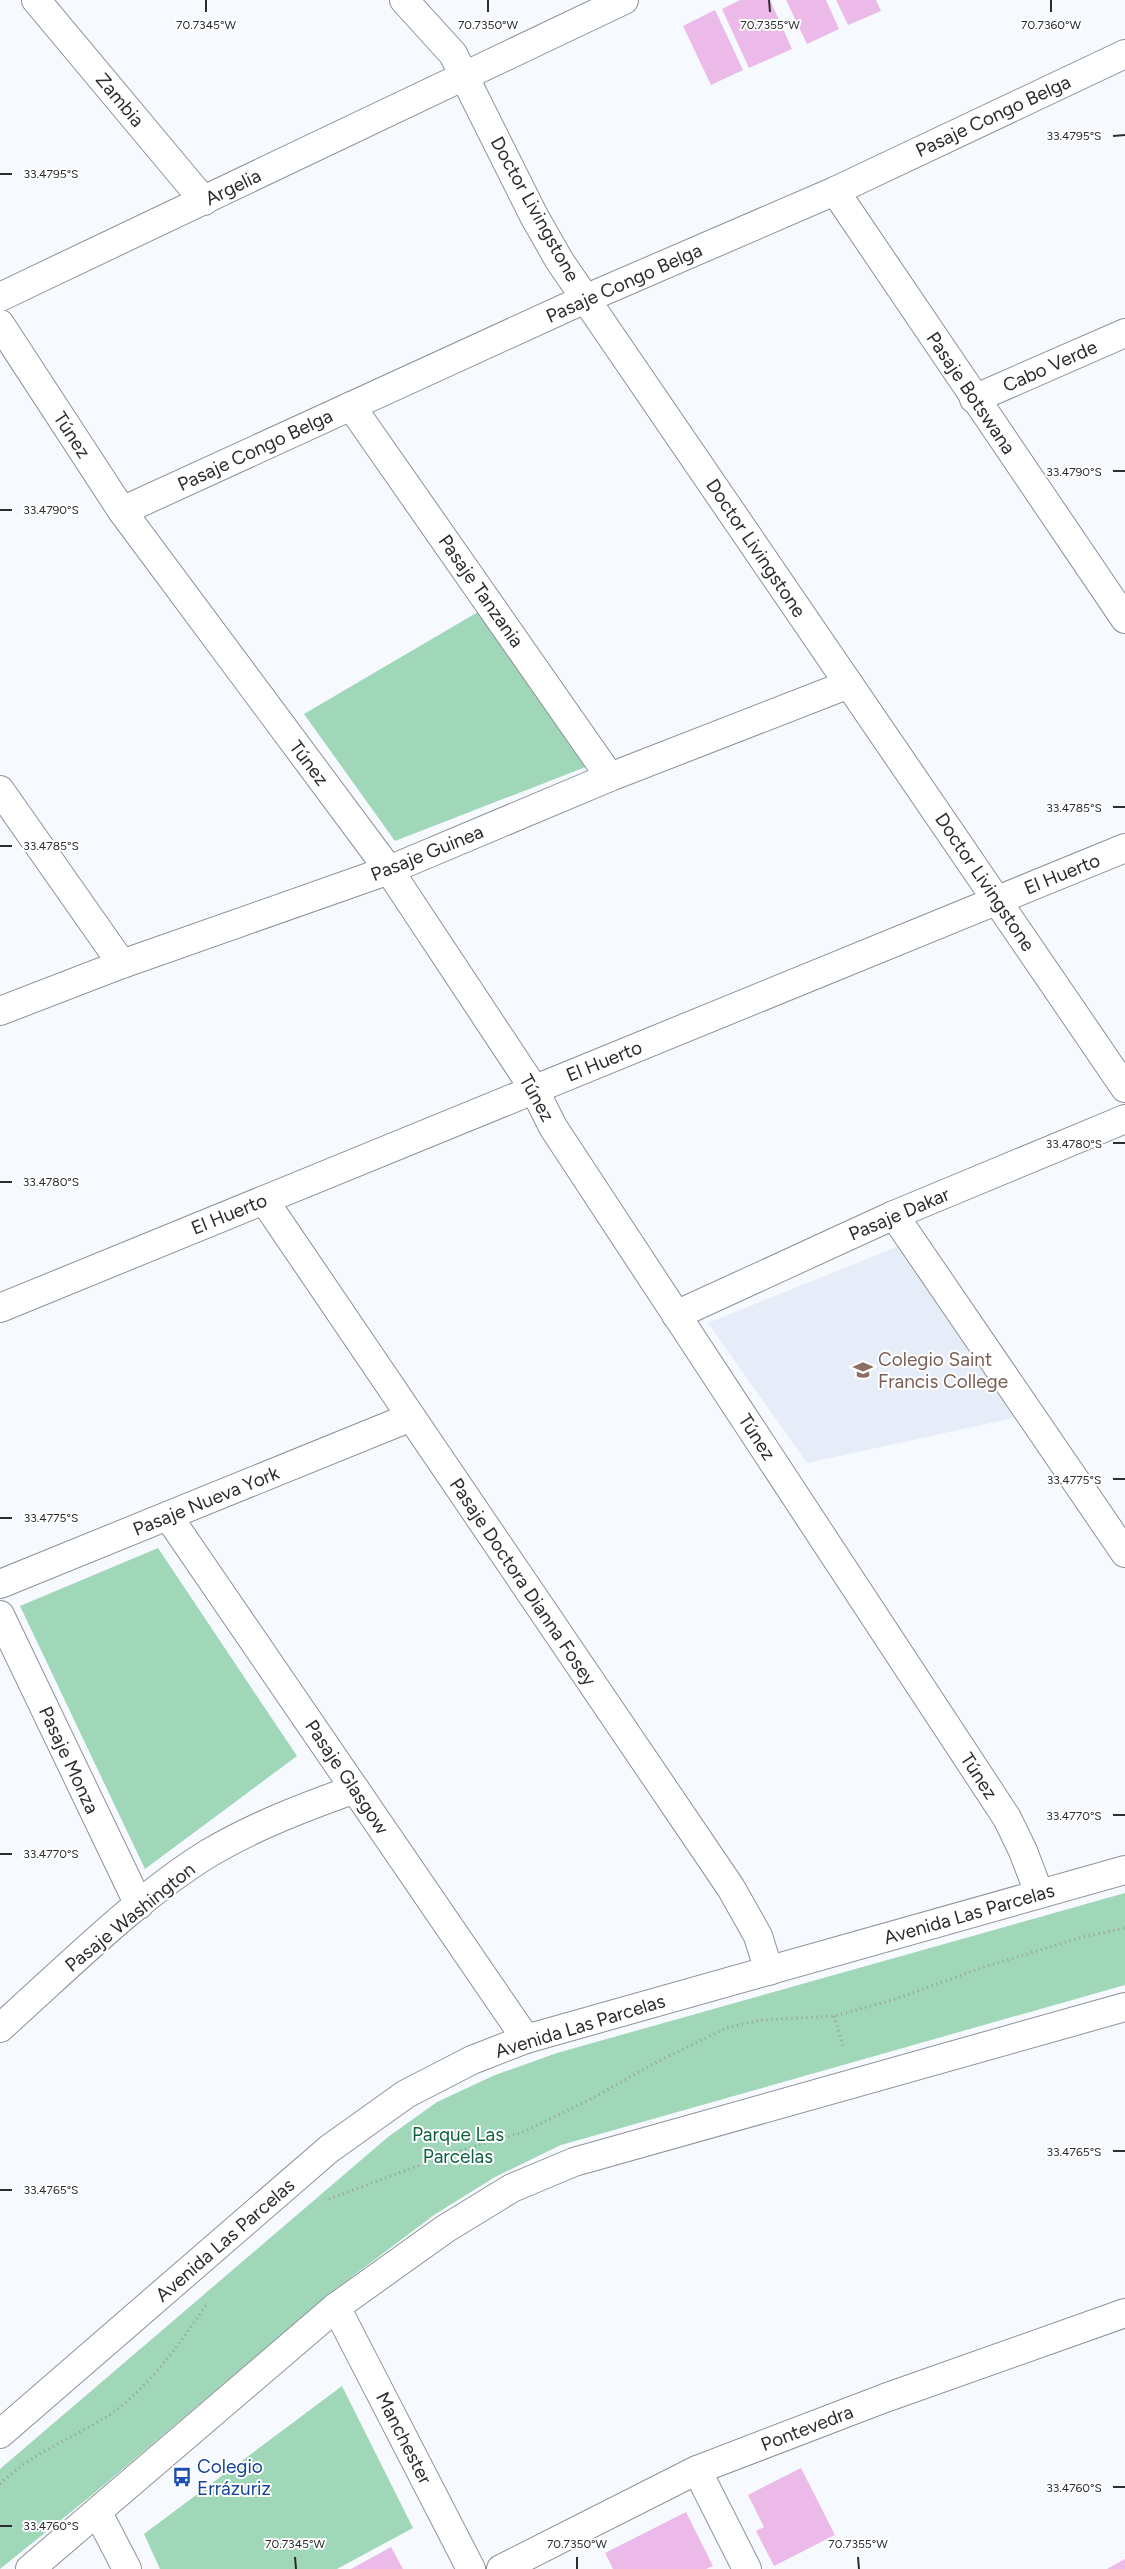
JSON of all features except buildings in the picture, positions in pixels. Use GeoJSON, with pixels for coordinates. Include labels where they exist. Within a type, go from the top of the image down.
{"type":"FeatureCollection","features":[{"type":"Feature","properties":{"kind":"street","name":"Zambia"},"geometry":{"type":"LineString","coordinates":[[36,0],[204,201]]}},
{"type":"Feature","properties":{"kind":"street","name":"Doctor Livingstone"},"geometry":{"type":"LineString","coordinates":[[404,0],[453,54],[534,216],[585,299],[1125,1088]]}},
{"type":"Feature","properties":{"kind":"street","name":"Argelia"},"geometry":{"type":"LineString","coordinates":[[0,296],[204,201],[464,74],[624,0]]}},
{"type":"Feature","properties":{"kind":"street","name":"Pasaje Congo Belga"},"geometry":{"type":"LineString","coordinates":[[122,512],[585,299],[835,191],[1125,54]]}},
{"type":"Feature","properties":{"kind":"street","name":"Pasaje Botswana"},"geometry":{"type":"LineString","coordinates":[[835,191],[974,399],[1125,619]]}},
{"type":"Feature","properties":{"kind":"street","name":"Túnez"},"geometry":{"type":"LineString","coordinates":[[0,324],[122,512],[389,870],[534,1089],[553,1127],[1006,1818],[1023,1851],[1039,1893]]}},
{"type":"Feature","properties":{"kind":"street","name":"Cabo Verde"},"geometry":{"type":"LineString","coordinates":[[974,399],[1125,333]]}},
{"type":"Feature","properties":{"kind":"street","name":"Pasaje Tanzania"},"geometry":{"type":"LineString","coordinates":[[351,406],[610,777]]}},
{"type":"Feature","properties":{"kind":"street","name":"Pasaje Guinea"},"geometry":{"type":"LineString","coordinates":[[0,1011],[122,964],[389,870],[610,777],[849,684]]}},
{"type":"Feature","properties":{"kind":"street"},"geometry":{"type":"LineString","coordinates":[[0,790],[122,964]]}},
{"type":"Feature","properties":{"kind":"street","name":"El Huerto"},"geometry":{"type":"LineString","coordinates":[[0,1308],[1125,848]]}},
{"type":"Feature","properties":{"kind":"street","name":"Pasaje Dakar"},"geometry":{"type":"LineString","coordinates":[[676,1314],[894,1215],[1125,1119]]}},
{"type":"Feature","properties":{"kind":"street","name":"Pasaje Doctora Dianna Fosey"},"geometry":{"type":"LineString","coordinates":[[264,1200],[731,1888],[758,1936],[769,1971]]}},
{"type":"Feature","properties":{"kind":"street"},"geometry":{"type":"LineString","coordinates":[[894,1215],[1125,1553]]}},
{"type":"Feature","properties":{"kind":"street","name":"Pasaje Nueva York"},"geometry":{"type":"LineString","coordinates":[[0,1584],[411,1416]]}},
{"type":"Feature","properties":{"kind":"street","name":"Pasaje Glasgow"},"geometry":{"type":"LineString","coordinates":[[168,1516],[526,2039]]}},
{"type":"Feature","properties":{"kind":"street","name":"Pasaje Monza"},"geometry":{"type":"LineString","coordinates":[[0,1615],[138,1905]]}},
{"type":"Feature","properties":{"kind":"street","name":"Pasaje Washington"},"geometry":{"type":"LineString","coordinates":[[0,2028],[138,1905],[172,1878],[247,1832],[299,1809],[355,1789]]}},
{"type":"Feature","properties":{"kind":"street","name":"Avenida Las Parcelas"},"geometry":{"type":"LineString","coordinates":[[0,2434],[329,2149],[406,2094],[472,2060],[526,2039],[1125,1870]]}},
{"type":"Feature","properties":{"kind":"street"},"geometry":{"type":"LineString","coordinates":[[30,2569],[98,2513],[336,2307],[445,2229],[512,2188],[574,2162],[1125,2007]]}},
{"type":"Feature","properties":{"kind":"street","name":"Manchester"},"geometry":{"type":"LineString","coordinates":[[336,2307],[471,2569]]}},
{"type":"Feature","properties":{"kind":"street","name":"Pontevedra"},"geometry":{"type":"LineString","coordinates":[[501,2569],[697,2470],[886,2398],[1125,2314]]}},
{"type":"Feature","properties":{"kind":"street"},"geometry":{"type":"LineString","coordinates":[[697,2470],[747,2569]]}},
{"type":"Feature","properties":{"kind":"street"},"geometry":{"type":"LineString","coordinates":[[98,2513],[127,2569]]}},
{"type":"Feature","properties":{"kind":"shaded area","name":"Colegio Saint Francis College"},"geometry":{"type":"Polygon","coordinates":[[[899,1246],[1018,1417],[807,1463],[708,1323],[899,1246]]]}},
{"type":"Feature","properties":{"kind":"green space"},"geometry":{"type":"Polygon","coordinates":[[[483,609],[596,763],[395,841],[304,714],[483,609]]]}},
{"type":"Feature","properties":{"kind":"green space"},"geometry":{"type":"Polygon","coordinates":[[[158,1548],[297,1756],[145,1869],[20,1606],[158,1548]]]}},
{"type":"Feature","properties":{"kind":"green space","name":"Parque Las Parcelas"},"geometry":{"type":"Polygon","coordinates":[[[1125,1893],[1125,1985],[561,2145],[495,2177],[434,2215],[337,2288],[92,2495],[0,2569],[0,2469],[388,2137],[437,2102],[495,2075],[557,2053],[1125,1893]]]}},
{"type":"Feature","properties":{"kind":"green space"},"geometry":{"type":"Polygon","coordinates":[[[342,2386],[413,2528],[337,2569],[160,2569],[144,2534],[342,2386]]]}},
{"type":"Feature","properties":{"kind":"place","name":"Colegio Saint Francis College"},"geometry":{"type":"Point","coordinates":[863,1370]}},
{"type":"Feature","properties":{"kind":"place","name":"Colegio Errázuriz"},"geometry":{"type":"Point","coordinates":[182,2477]}}]}
